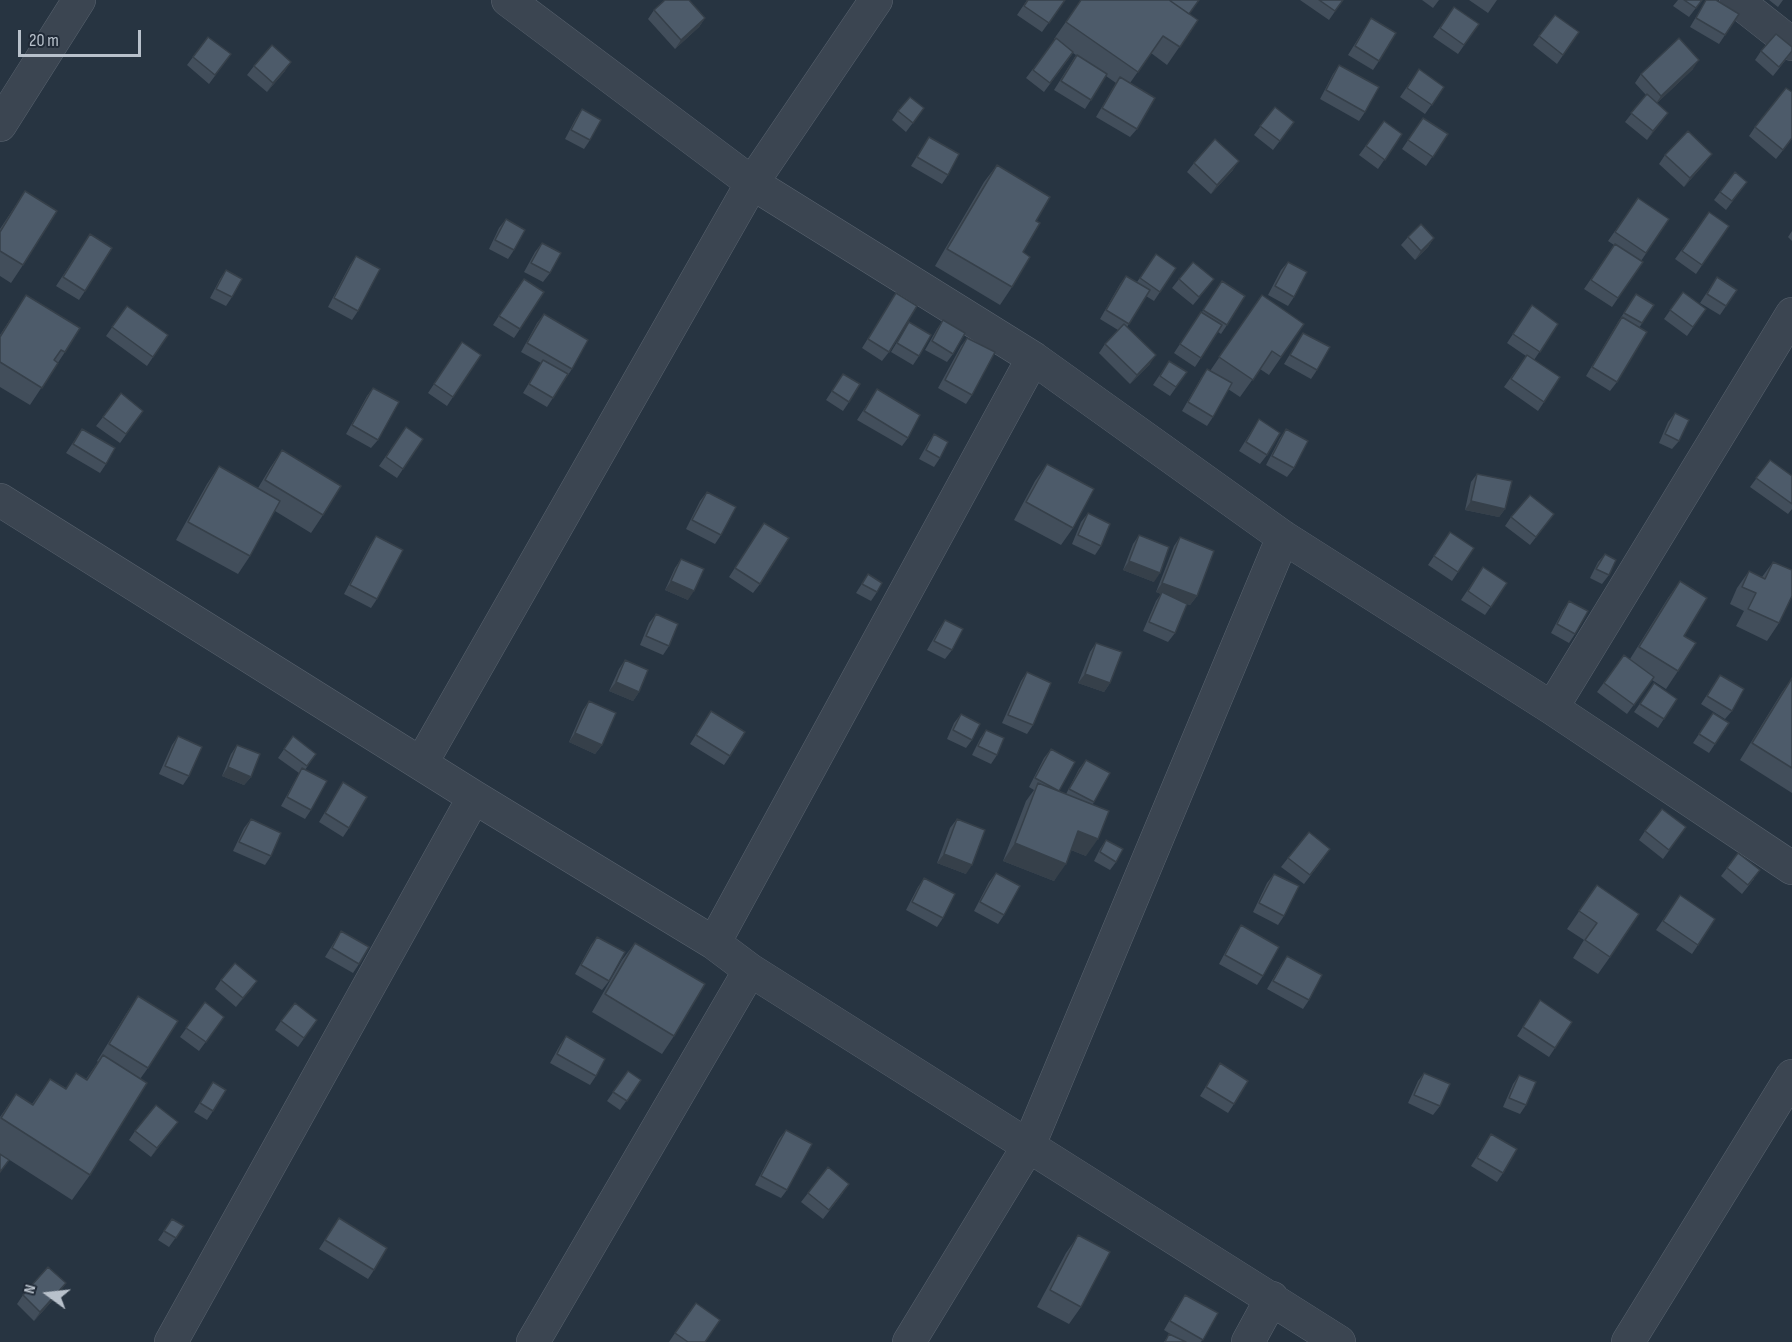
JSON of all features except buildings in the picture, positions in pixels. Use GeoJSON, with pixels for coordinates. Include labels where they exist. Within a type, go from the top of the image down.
{"type":"FeatureCollection","features":[{"type":"Feature","properties":{"kind":"street"},"geometry":{"type":"LineString","coordinates":[[0,125],[79,0]]}},
{"type":"Feature","properties":{"kind":"street"},"geometry":{"type":"LineString","coordinates":[[508,0],[752,183],[1033,358],[1283,537],[1552,708],[1792,868]]}},
{"type":"Feature","properties":{"kind":"street"},"geometry":{"type":"LineString","coordinates":[[422,762],[752,183],[876,0]]}},
{"type":"Feature","properties":{"kind":"street"},"geometry":{"type":"LineString","coordinates":[[1736,0],[1792,44]]}},
{"type":"Feature","properties":{"kind":"street"},"geometry":{"type":"LineString","coordinates":[[1552,708],[1792,314]]}},
{"type":"Feature","properties":{"kind":"street"},"geometry":{"type":"LineString","coordinates":[[714,943],[1033,358]]}},
{"type":"Feature","properties":{"kind":"street"},"geometry":{"type":"LineString","coordinates":[[0,500],[422,762],[474,797],[714,943],[750,970],[1340,1342]]}},
{"type":"Feature","properties":{"kind":"street"},"geometry":{"type":"LineString","coordinates":[[909,1342],[1029,1145],[1283,537]]}},
{"type":"Feature","properties":{"kind":"street"},"geometry":{"type":"LineString","coordinates":[[171,1342],[474,797]]}},
{"type":"Feature","properties":{"kind":"street"},"geometry":{"type":"LineString","coordinates":[[533,1342],[750,970]]}},
{"type":"Feature","properties":{"kind":"street"},"geometry":{"type":"LineString","coordinates":[[1628,1342],[1792,1076]]}},
{"type":"Feature","properties":{"kind":"street"},"geometry":{"type":"LineString","coordinates":[[1248,1342],[1272,1298]]}}]}
